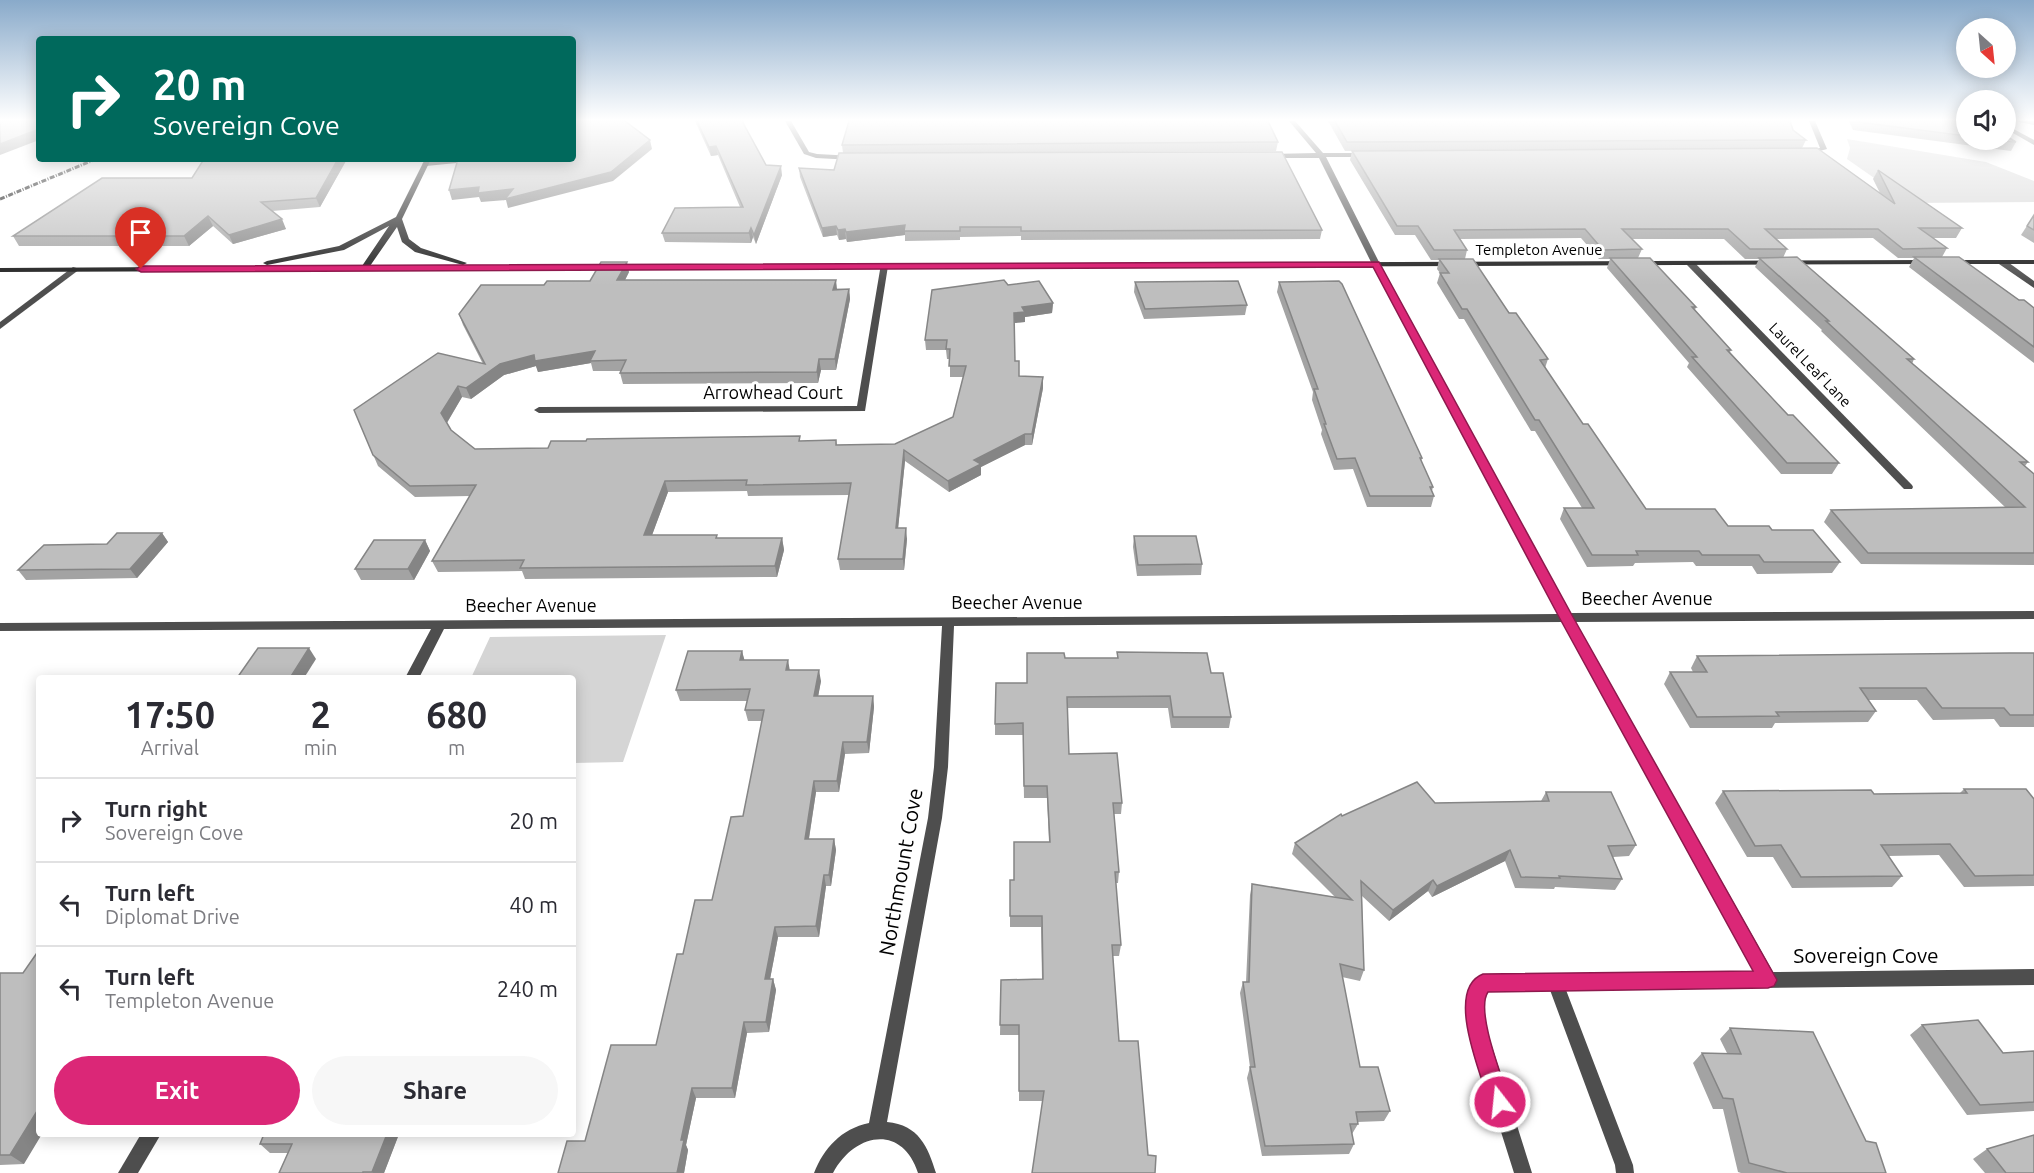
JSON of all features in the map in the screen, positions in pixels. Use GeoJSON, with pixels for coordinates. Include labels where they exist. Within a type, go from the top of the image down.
{"type":"FeatureCollection","features":[{"type":"Feature","properties":{"kind":"street"},"geometry":{"type":"LineString","coordinates":[[365,268],[398,219],[420,176]]}},
{"type":"Feature","properties":{"kind":"street"},"geometry":{"type":"LineString","coordinates":[[1332,176],[1376,264],[1566,617],[1768,980]]}},
{"type":"Feature","properties":{"kind":"street"},"geometry":{"type":"LineString","coordinates":[[398,219],[405,240],[418,250],[482,268]]}},
{"type":"Feature","properties":{"kind":"street"},"geometry":{"type":"LineString","coordinates":[[227,269],[341,248],[398,219]]}},
{"type":"Feature","properties":{"kind":"street"},"geometry":{"type":"LineString","coordinates":[[2002,262],[2034,285]]}},
{"type":"Feature","properties":{"kind":"street","name":"Templeton Avenue"},"geometry":{"type":"LineString","coordinates":[[0,270],[2034,262]]}},
{"type":"Feature","properties":{"kind":"street","name":"Laurel Leaf Lane"},"geometry":{"type":"LineString","coordinates":[[1690,263],[1908,487]]}},
{"type":"Feature","properties":{"kind":"street","name":"Arrowhead Court"},"geometry":{"type":"LineString","coordinates":[[540,410],[861,409],[884,266]]}},
{"type":"Feature","properties":{"kind":"street"},"geometry":{"type":"LineString","coordinates":[[0,326],[76,269]]}},
{"type":"Feature","properties":{"kind":"street","name":"Beecher Avenue"},"geometry":{"type":"LineString","coordinates":[[0,627],[2034,615]]}},
{"type":"Feature","properties":{"kind":"street","name":"Northmount Cove"},"geometry":{"type":"LineString","coordinates":[[877,1129],[935,818],[941,766],[948,621]]}},
{"type":"Feature","properties":{"kind":"street"},"geometry":{"type":"LineString","coordinates":[[414,675],[440,624]]}},
{"type":"Feature","properties":{"kind":"street","name":"Sovereign Cove"},"geometry":{"type":"LineString","coordinates":[[1523,1173],[1475,1021],[1475,995],[1483,983],[2034,977]]}},
{"type":"Feature","properties":{"kind":"street"},"geometry":{"type":"LineString","coordinates":[[1555,981],[1624,1165],[1625,1173]]}},
{"type":"Feature","properties":{"kind":"street"},"geometry":{"type":"LineString","coordinates":[[822,1173],[828,1158],[841,1143],[858,1133],[877,1129],[903,1136],[916,1148],[927,1173]]}},
{"type":"Feature","properties":{"kind":"street"},"geometry":{"type":"LineString","coordinates":[[127,1173],[150,1137]]}},
{"type":"Feature","properties":{"kind":"shaded area"},"geometry":{"type":"Polygon","coordinates":[[[1871,176],[2021,176],[2034,181],[2034,202],[1910,203],[1871,176]]]}},
{"type":"Feature","properties":{"kind":"shaded area"},"geometry":{"type":"Polygon","coordinates":[[[666,635],[623,762],[576,763],[576,675],[472,675],[490,637],[666,635]]]}},
{"type":"Feature","properties":{"kind":"building"},"geometry":{"type":"Polygon","coordinates":[[[193,176],[329,176],[316,198],[261,202],[282,219],[229,235],[208,216],[184,236],[13,236],[102,178],[192,178],[193,176]]]}},
{"type":"Feature","properties":{"kind":"building"},"geometry":{"type":"Polygon","coordinates":[[[453,176],[596,176],[505,199],[513,189],[478,193],[479,187],[449,190],[453,176]]]}},
{"type":"Feature","properties":{"kind":"building"},"geometry":{"type":"Polygon","coordinates":[[[729,176],[777,176],[754,235],[751,228],[749,233],[662,233],[675,208],[743,207],[729,176]]]}},
{"type":"Feature","properties":{"kind":"building"},"geometry":{"type":"Polygon","coordinates":[[[802,176],[1294,176],[1322,230],[1021,231],[1021,227],[960,227],[960,231],[904,231],[905,225],[846,232],[845,229],[838,230],[836,226],[822,228],[802,176]]]}},
{"type":"Feature","properties":{"kind":"building"},"geometry":{"type":"Polygon","coordinates":[[[1367,176],[1856,176],[1895,204],[1881,176],[1886,176],[1962,228],[1919,228],[1947,248],[1903,249],[1878,229],[1765,229],[1787,249],[1750,249],[1728,229],[1622,229],[1642,249],[1603,250],[1585,229],[1454,230],[1467,250],[1434,250],[1418,226],[1397,226],[1367,176]]]}},
{"type":"Feature","properties":{"kind":"building"},"geometry":{"type":"Polygon","coordinates":[[[2034,215],[2034,230],[2027,226],[2034,215]]]}},
{"type":"Feature","properties":{"kind":"building"},"geometry":{"type":"Polygon","coordinates":[[[1797,257],[1914,359],[1907,359],[2028,462],[2020,462],[2034,474],[2034,553],[1868,553],[1831,510],[2025,507],[1826,321],[1829,321],[1759,258],[1797,257]]]}},
{"type":"Feature","properties":{"kind":"building"},"geometry":{"type":"Polygon","coordinates":[[[1914,257],[1959,257],[2019,300],[2024,300],[2034,308],[2034,347],[1914,257]]]}},
{"type":"Feature","properties":{"kind":"building"},"geometry":{"type":"Polygon","coordinates":[[[1610,258],[1650,258],[1696,307],[1692,307],[1731,350],[1727,350],[1788,415],[1793,415],[1839,463],[1787,463],[1692,357],[1697,357],[1610,258]]]}},
{"type":"Feature","properties":{"kind":"building"},"geometry":{"type":"Polygon","coordinates":[[[1439,259],[1473,259],[1509,313],[1516,313],[1548,359],[1540,360],[1583,424],[1588,424],[1646,509],[1715,509],[1728,526],[1769,526],[1772,530],[1813,530],[1840,562],[1764,562],[1759,555],[1702,555],[1699,551],[1636,551],[1638,555],[1592,555],[1564,508],[1594,508],[1539,420],[1535,420],[1467,309],[1462,309],[1440,273],[1449,273],[1439,259]]]}},
{"type":"Feature","properties":{"kind":"building"},"geometry":{"type":"Polygon","coordinates":[[[601,262],[627,262],[617,280],[836,280],[833,290],[849,289],[835,359],[819,359],[817,372],[620,373],[626,360],[590,361],[595,351],[535,361],[534,355],[500,364],[466,388],[458,386],[441,413],[451,430],[475,449],[548,448],[551,441],[586,441],[587,439],[800,436],[799,441],[836,440],[836,445],[895,444],[953,417],[966,366],[949,366],[950,349],[946,349],[947,340],[925,340],[932,290],[1004,280],[1008,285],[1039,281],[1053,303],[1022,307],[1025,312],[1014,313],[1015,361],[1019,361],[1019,376],[1043,377],[1032,434],[1025,434],[974,460],[981,464],[948,481],[904,450],[896,528],[906,528],[903,559],[838,559],[851,483],[746,485],[747,480],[665,481],[644,535],[782,538],[775,566],[520,568],[524,560],[432,561],[476,485],[410,486],[373,455],[354,410],[438,353],[485,364],[459,314],[481,285],[544,285],[547,281],[590,281],[601,262]]]}},
{"type":"Feature","properties":{"kind":"building"},"geometry":{"type":"Polygon","coordinates":[[[1238,281],[1247,305],[1145,309],[1135,282],[1238,281]]]}},
{"type":"Feature","properties":{"kind":"building"},"geometry":{"type":"Polygon","coordinates":[[[1339,281],[1422,458],[1420,458],[1433,487],[1430,487],[1434,496],[1370,496],[1355,458],[1337,459],[1314,389],[1318,389],[1279,282],[1339,281]]]}},
{"type":"Feature","properties":{"kind":"building"},"geometry":{"type":"Polygon","coordinates":[[[117,533],[162,533],[130,569],[18,570],[44,545],[107,544],[117,533]]]}},
{"type":"Feature","properties":{"kind":"building"},"geometry":{"type":"Polygon","coordinates":[[[1134,536],[1196,536],[1202,564],[1138,565],[1134,536]]]}},
{"type":"Feature","properties":{"kind":"building"},"geometry":{"type":"Polygon","coordinates":[[[374,540],[425,540],[408,569],[355,569],[374,540]]]}},
{"type":"Feature","properties":{"kind":"building"},"geometry":{"type":"Polygon","coordinates":[[[258,648],[309,648],[292,675],[239,675],[258,648]]]}},
{"type":"Feature","properties":{"kind":"building"},"geometry":{"type":"Polygon","coordinates":[[[688,651],[742,651],[740,660],[788,660],[786,670],[819,670],[814,696],[873,696],[867,742],[843,742],[837,781],[814,781],[805,839],[834,839],[829,875],[824,875],[816,926],[775,927],[765,979],[773,979],[766,1022],[744,1022],[732,1088],[692,1088],[677,1173],[558,1173],[567,1141],[585,1141],[611,1045],[656,1045],[677,954],[683,954],[695,900],[712,900],[731,817],[743,816],[764,710],[745,710],[750,689],[676,690],[688,651]]]}},
{"type":"Feature","properties":{"kind":"building"},"geometry":{"type":"Polygon","coordinates":[[[1117,652],[1207,653],[1211,673],[1223,673],[1231,717],[1173,717],[1170,696],[1067,697],[1069,754],[1117,753],[1122,803],[1113,803],[1119,872],[1115,872],[1121,945],[1112,945],[1119,1041],[1138,1041],[1148,1155],[1156,1156],[1155,1173],[1032,1173],[1044,1091],[1019,1091],[1019,1025],[1000,1025],[1001,980],[1043,979],[1042,916],[1010,916],[1010,880],[1014,880],[1014,842],[1050,842],[1047,786],[1024,786],[1023,723],[995,724],[996,683],[1027,683],[1027,653],[1064,653],[1065,658],[1118,658],[1117,652]]]}},
{"type":"Feature","properties":{"kind":"building"},"geometry":{"type":"Polygon","coordinates":[[[2034,653],[2034,715],[2010,715],[2004,708],[1942,708],[1926,688],[1860,688],[1876,711],[1776,712],[1779,716],[1697,717],[1670,672],[1707,672],[1697,656],[2034,653]]]}},
{"type":"Feature","properties":{"kind":"building"},"geometry":{"type":"Polygon","coordinates":[[[1417,782],[1435,803],[1549,801],[1546,792],[1611,792],[1636,845],[1608,846],[1622,879],[1521,877],[1510,850],[1437,886],[1433,880],[1393,910],[1361,881],[1364,970],[1340,964],[1360,1067],[1378,1067],[1390,1111],[1356,1112],[1358,1124],[1350,1124],[1354,1144],[1265,1146],[1250,1067],[1255,1067],[1243,982],[1249,982],[1252,884],[1352,900],[1295,843],[1341,814],[1342,816],[1417,782]]]}},
{"type":"Feature","properties":{"kind":"building"},"geometry":{"type":"Polygon","coordinates":[[[1964,789],[2026,789],[2034,799],[2034,875],[1975,876],[1950,844],[1881,845],[1902,876],[1801,877],[1781,845],[1755,846],[1723,791],[1871,790],[1874,794],[1967,793],[1964,789]]]}},
{"type":"Feature","properties":{"kind":"building"},"geometry":{"type":"Polygon","coordinates":[[[36,954],[36,1113],[10,1155],[0,1155],[0,973],[23,973],[36,954]]]}},
{"type":"Feature","properties":{"kind":"building"},"geometry":{"type":"Polygon","coordinates":[[[1978,1020],[2003,1053],[2034,1051],[2034,1102],[1980,1105],[1922,1025],[1978,1020]]]}},
{"type":"Feature","properties":{"kind":"building"},"geometry":{"type":"Polygon","coordinates":[[[1730,1028],[1813,1032],[1866,1141],[1876,1143],[1886,1173],[1787,1173],[1749,1163],[1733,1099],[1723,1098],[1702,1053],[1741,1054],[1730,1028]]]}},
{"type":"Feature","properties":{"kind":"building"},"geometry":{"type":"Polygon","coordinates":[[[2034,1135],[2034,1173],[2006,1173],[1987,1149],[2034,1135]]]}},
{"type":"Feature","properties":{"kind":"building"},"geometry":{"type":"Polygon","coordinates":[[[263,1137],[386,1137],[372,1172],[363,1173],[279,1173],[292,1144],[260,1144],[263,1137]]]}},
{"type":"Feature","properties":{"kind":"railway"},"geometry":{"type":"LineString","coordinates":[[0,199],[56,176]]}},
{"type":"Feature","properties":{"kind":"route"},"geometry":{"type":"LineString","coordinates":[[141,269],[1376,264],[1566,617],[1768,980],[1483,983],[1475,995],[1475,1021],[1500,1102]]}}]}
